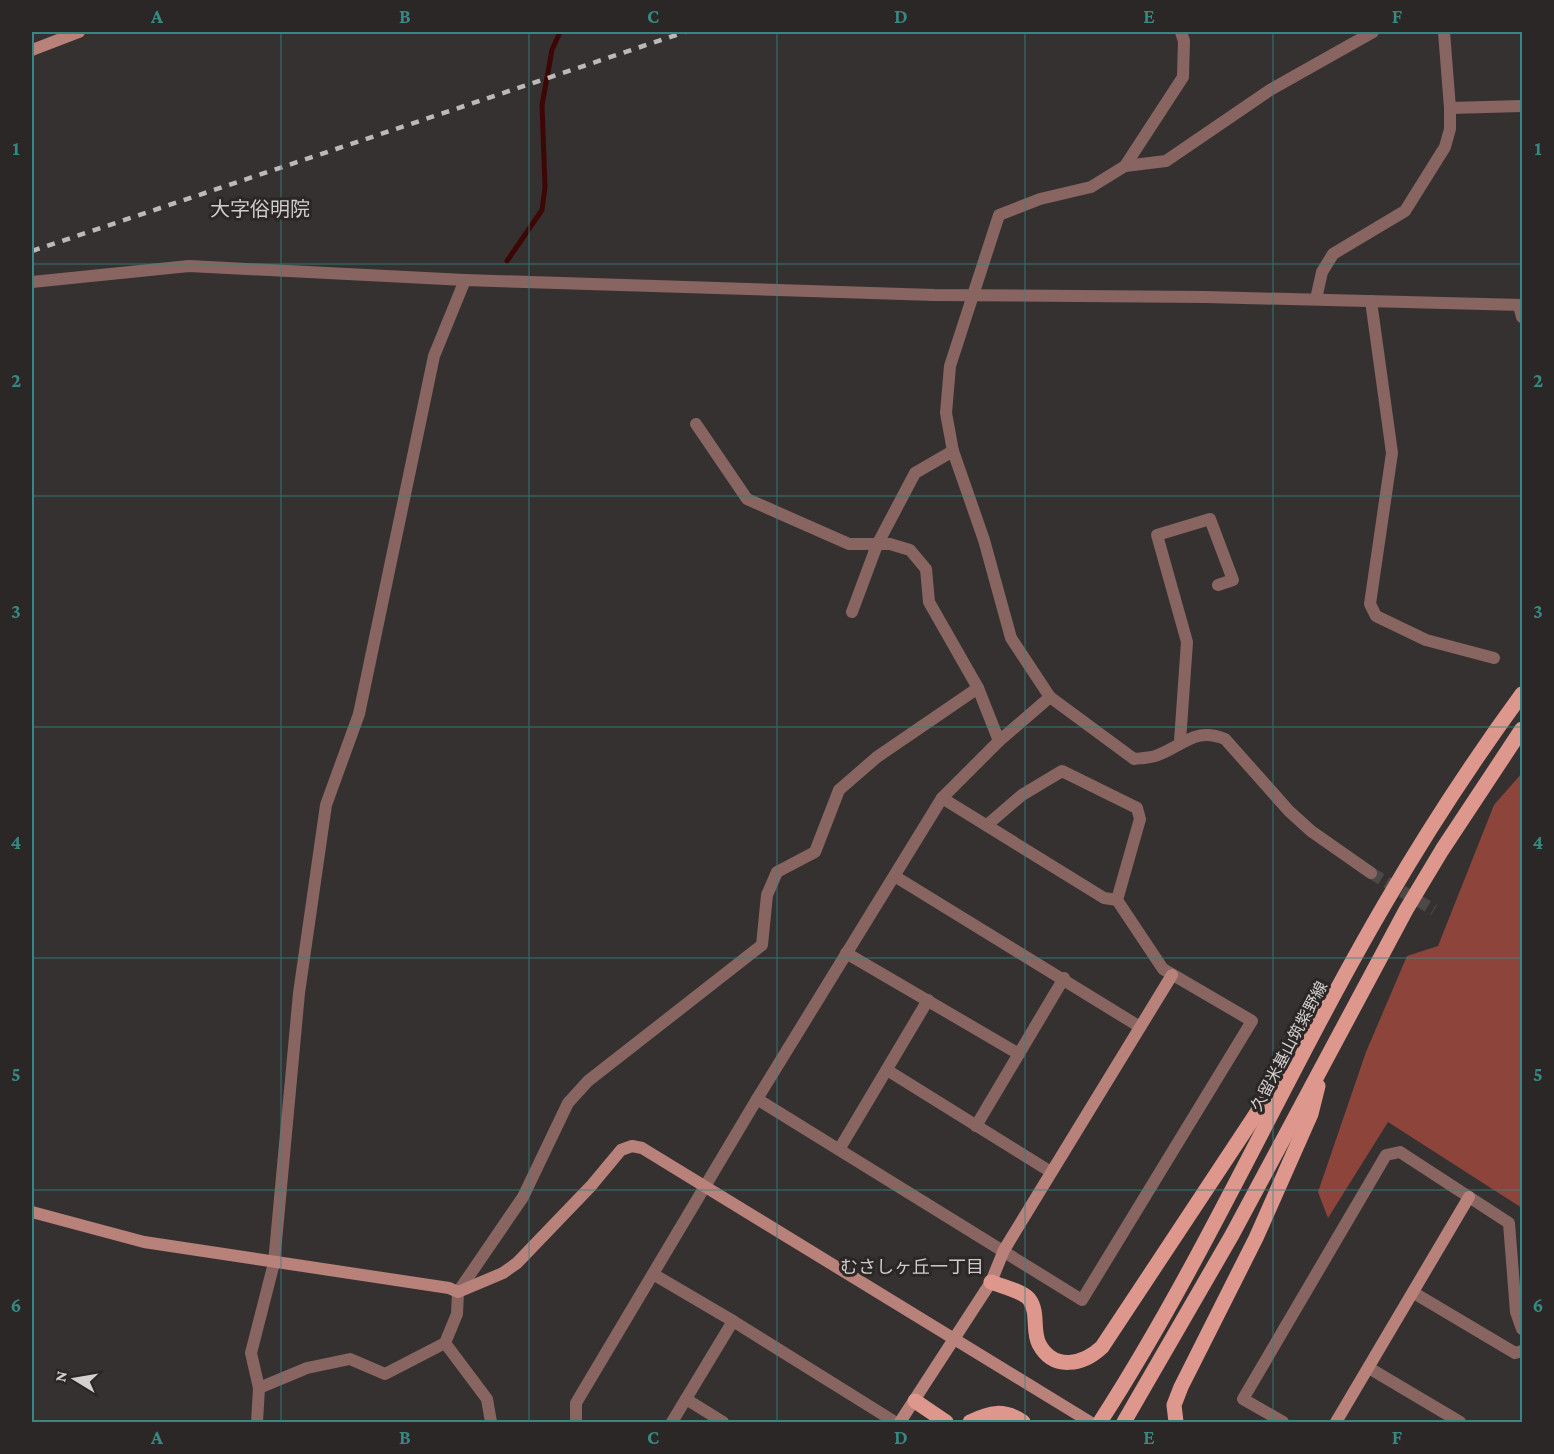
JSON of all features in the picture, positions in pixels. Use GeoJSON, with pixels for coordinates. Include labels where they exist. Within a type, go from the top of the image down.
{"type":"FeatureCollection","features":[{"type":"Feature","properties":{"kind":"main road","name":"久留米基山筑紫野線"},"geometry":{"type":"LineString","coordinates":[[1100,1422],[1178,1288],[1385,903],[1461,781],[1522,694]]}},
{"type":"Feature","properties":{"kind":"main road"},"geometry":{"type":"LineString","coordinates":[[1124,1422],[1232,1235],[1436,860],[1522,729]]}},
{"type":"Feature","properties":{"kind":"main road"},"geometry":{"type":"LineString","coordinates":[[991,1282],[1028,1297],[1033,1306],[1039,1344],[1054,1359],[1072,1364],[1089,1358],[1102,1347],[1262,1105],[1310,1045]]}},
{"type":"Feature","properties":{"kind":"main road"},"geometry":{"type":"LineString","coordinates":[[1176,1422],[1174,1405],[1181,1387],[1265,1217],[1311,1114],[1326,1060]]}},
{"type":"Feature","properties":{"kind":"main road"},"geometry":{"type":"LineString","coordinates":[[915,1401],[946,1422]]}},
{"type":"Feature","properties":{"kind":"main road"},"geometry":{"type":"LineString","coordinates":[[970,1422],[1000,1412],[1008,1413],[1023,1422]]}},
{"type":"Feature","properties":{"kind":"street"},"geometry":{"type":"LineString","coordinates":[[32,50],[79,32]]}},
{"type":"Feature","properties":{"kind":"street"},"geometry":{"type":"LineString","coordinates":[[1125,166],[1183,78],[1184,41],[1181,32]]}},
{"type":"Feature","properties":{"kind":"street"},"geometry":{"type":"LineString","coordinates":[[1371,873],[1311,831],[1289,812],[1225,739],[1214,734],[1201,735],[1180,741],[1156,756],[1134,759],[1050,697],[1011,639],[984,540],[953,451],[946,413],[950,366],[999,215],[1040,199],[1091,187],[1125,166],[1166,161],[1270,90],[1373,32]]}},
{"type":"Feature","properties":{"kind":"street"},"geometry":{"type":"LineString","coordinates":[[1316,299],[1322,272],[1333,254],[1405,211],[1421,189],[1445,147],[1450,129],[1450,108],[1444,32]]}},
{"type":"Feature","properties":{"kind":"street"},"geometry":{"type":"LineString","coordinates":[[1450,108],[1522,106]]}},
{"type":"Feature","properties":{"kind":"street"},"geometry":{"type":"LineString","coordinates":[[32,282],[189,266],[465,280],[972,295],[1316,299],[1521,305],[1522,317]]}},
{"type":"Feature","properties":{"kind":"street"},"geometry":{"type":"LineString","coordinates":[[257,1422],[259,1388],[251,1353],[274,1263],[299,993],[326,805],[360,714],[434,356],[465,280]]}},
{"type":"Feature","properties":{"kind":"street"},"geometry":{"type":"LineString","coordinates":[[1371,301],[1392,453],[1370,604],[1376,616],[1426,640],[1494,658]]}},
{"type":"Feature","properties":{"kind":"street"},"geometry":{"type":"LineString","coordinates":[[696,424],[747,499],[849,544],[890,544],[910,550],[926,569],[929,602],[978,688],[999,741]]}},
{"type":"Feature","properties":{"kind":"street"},"geometry":{"type":"LineString","coordinates":[[852,612],[877,545],[915,473],[953,451]]}},
{"type":"Feature","properties":{"kind":"street"},"geometry":{"type":"LineString","coordinates":[[1180,741],[1187,642],[1157,536],[1210,519],[1233,580],[1218,585]]}},
{"type":"Feature","properties":{"kind":"street"},"geometry":{"type":"LineString","coordinates":[[259,1388],[307,1368],[350,1359],[385,1374],[445,1343],[457,1314],[458,1292],[524,1197],[568,1103],[588,1081],[762,945],[767,895],[777,872],[815,852],[839,790],[877,757],[978,688]]}},
{"type":"Feature","properties":{"kind":"street"},"geometry":{"type":"LineString","coordinates":[[576,1422],[576,1403],[757,1099],[846,953],[896,877],[942,798],[999,741],[1050,697]]}},
{"type":"Feature","properties":{"kind":"street"},"geometry":{"type":"LineString","coordinates":[[987,825],[1022,795],[1062,771],[1137,808],[1140,819],[1117,900]]}},
{"type":"Feature","properties":{"kind":"street"},"geometry":{"type":"LineString","coordinates":[[757,1099],[840,1148],[1082,1300],[1107,1260],[1252,1021],[1163,969],[1117,900],[1104,898],[942,798]]}},
{"type":"Feature","properties":{"kind":"street"},"geometry":{"type":"LineString","coordinates":[[896,877],[1140,1026]]}},
{"type":"Feature","properties":{"kind":"street"},"geometry":{"type":"LineString","coordinates":[[846,953],[1019,1054]]}},
{"type":"Feature","properties":{"kind":"street"},"geometry":{"type":"LineString","coordinates":[[900,1422],[957,1338],[991,1282],[1004,1251],[1172,975]]}},
{"type":"Feature","properties":{"kind":"street"},"geometry":{"type":"LineString","coordinates":[[976,1126],[1064,978]]}},
{"type":"Feature","properties":{"kind":"street"},"geometry":{"type":"LineString","coordinates":[[840,1148],[927,1000]]}},
{"type":"Feature","properties":{"kind":"street"},"geometry":{"type":"LineString","coordinates":[[887,1070],[1051,1172]]}},
{"type":"Feature","properties":{"kind":"street"},"geometry":{"type":"LineString","coordinates":[[32,1212],[144,1242],[449,1288],[458,1292],[503,1273],[517,1263],[591,1186],[621,1150],[632,1146],[642,1148],[957,1338],[1090,1422]]}},
{"type":"Feature","properties":{"kind":"street"},"geometry":{"type":"LineString","coordinates":[[1283,1422],[1242,1399],[1386,1155],[1400,1152],[1509,1223],[1516,1312],[1522,1329]]}},
{"type":"Feature","properties":{"kind":"street"},"geometry":{"type":"LineString","coordinates":[[1336,1422],[1469,1197]]}},
{"type":"Feature","properties":{"kind":"street"},"geometry":{"type":"LineString","coordinates":[[653,1274],[733,1320],[895,1422]]}},
{"type":"Feature","properties":{"kind":"street"},"geometry":{"type":"LineString","coordinates":[[1414,1293],[1515,1353],[1522,1351]]}},
{"type":"Feature","properties":{"kind":"street"},"geometry":{"type":"LineString","coordinates":[[672,1422],[733,1320]]}},
{"type":"Feature","properties":{"kind":"street"},"geometry":{"type":"LineString","coordinates":[[445,1343],[487,1399],[491,1422]]}},
{"type":"Feature","properties":{"kind":"street"},"geometry":{"type":"LineString","coordinates":[[1369,1368],[1460,1422]]}},
{"type":"Feature","properties":{"kind":"street"},"geometry":{"type":"LineString","coordinates":[[686,1399],[723,1422]]}},
{"type":"Feature","properties":{"kind":"shaded area"},"geometry":{"type":"Polygon","coordinates":[[[1522,773],[1522,1208],[1388,1122],[1328,1218],[1318,1192],[1366,1052],[1407,956],[1438,946],[1494,805],[1522,773]]]}},
{"type":"Feature","properties":{"kind":"waterway"},"geometry":{"type":"LineString","coordinates":[[507,261],[542,210],[545,187],[542,105],[552,50],[560,32]]}},
{"type":"Feature","properties":{"kind":"tunnel"},"geometry":{"type":"LineString","coordinates":[[1371,873],[1434,910]]}},
{"type":"Feature","properties":{"kind":"railway"},"geometry":{"type":"LineString","coordinates":[[32,251],[685,32]]}},
{"type":"Feature","properties":{"kind":"district","name":"大字俗明院"},"geometry":{"type":"Point","coordinates":[260,209]}},
{"type":"Feature","properties":{"kind":"district","name":"むさしヶ丘一丁目"},"geometry":{"type":"Point","coordinates":[912,1267]}}]}
